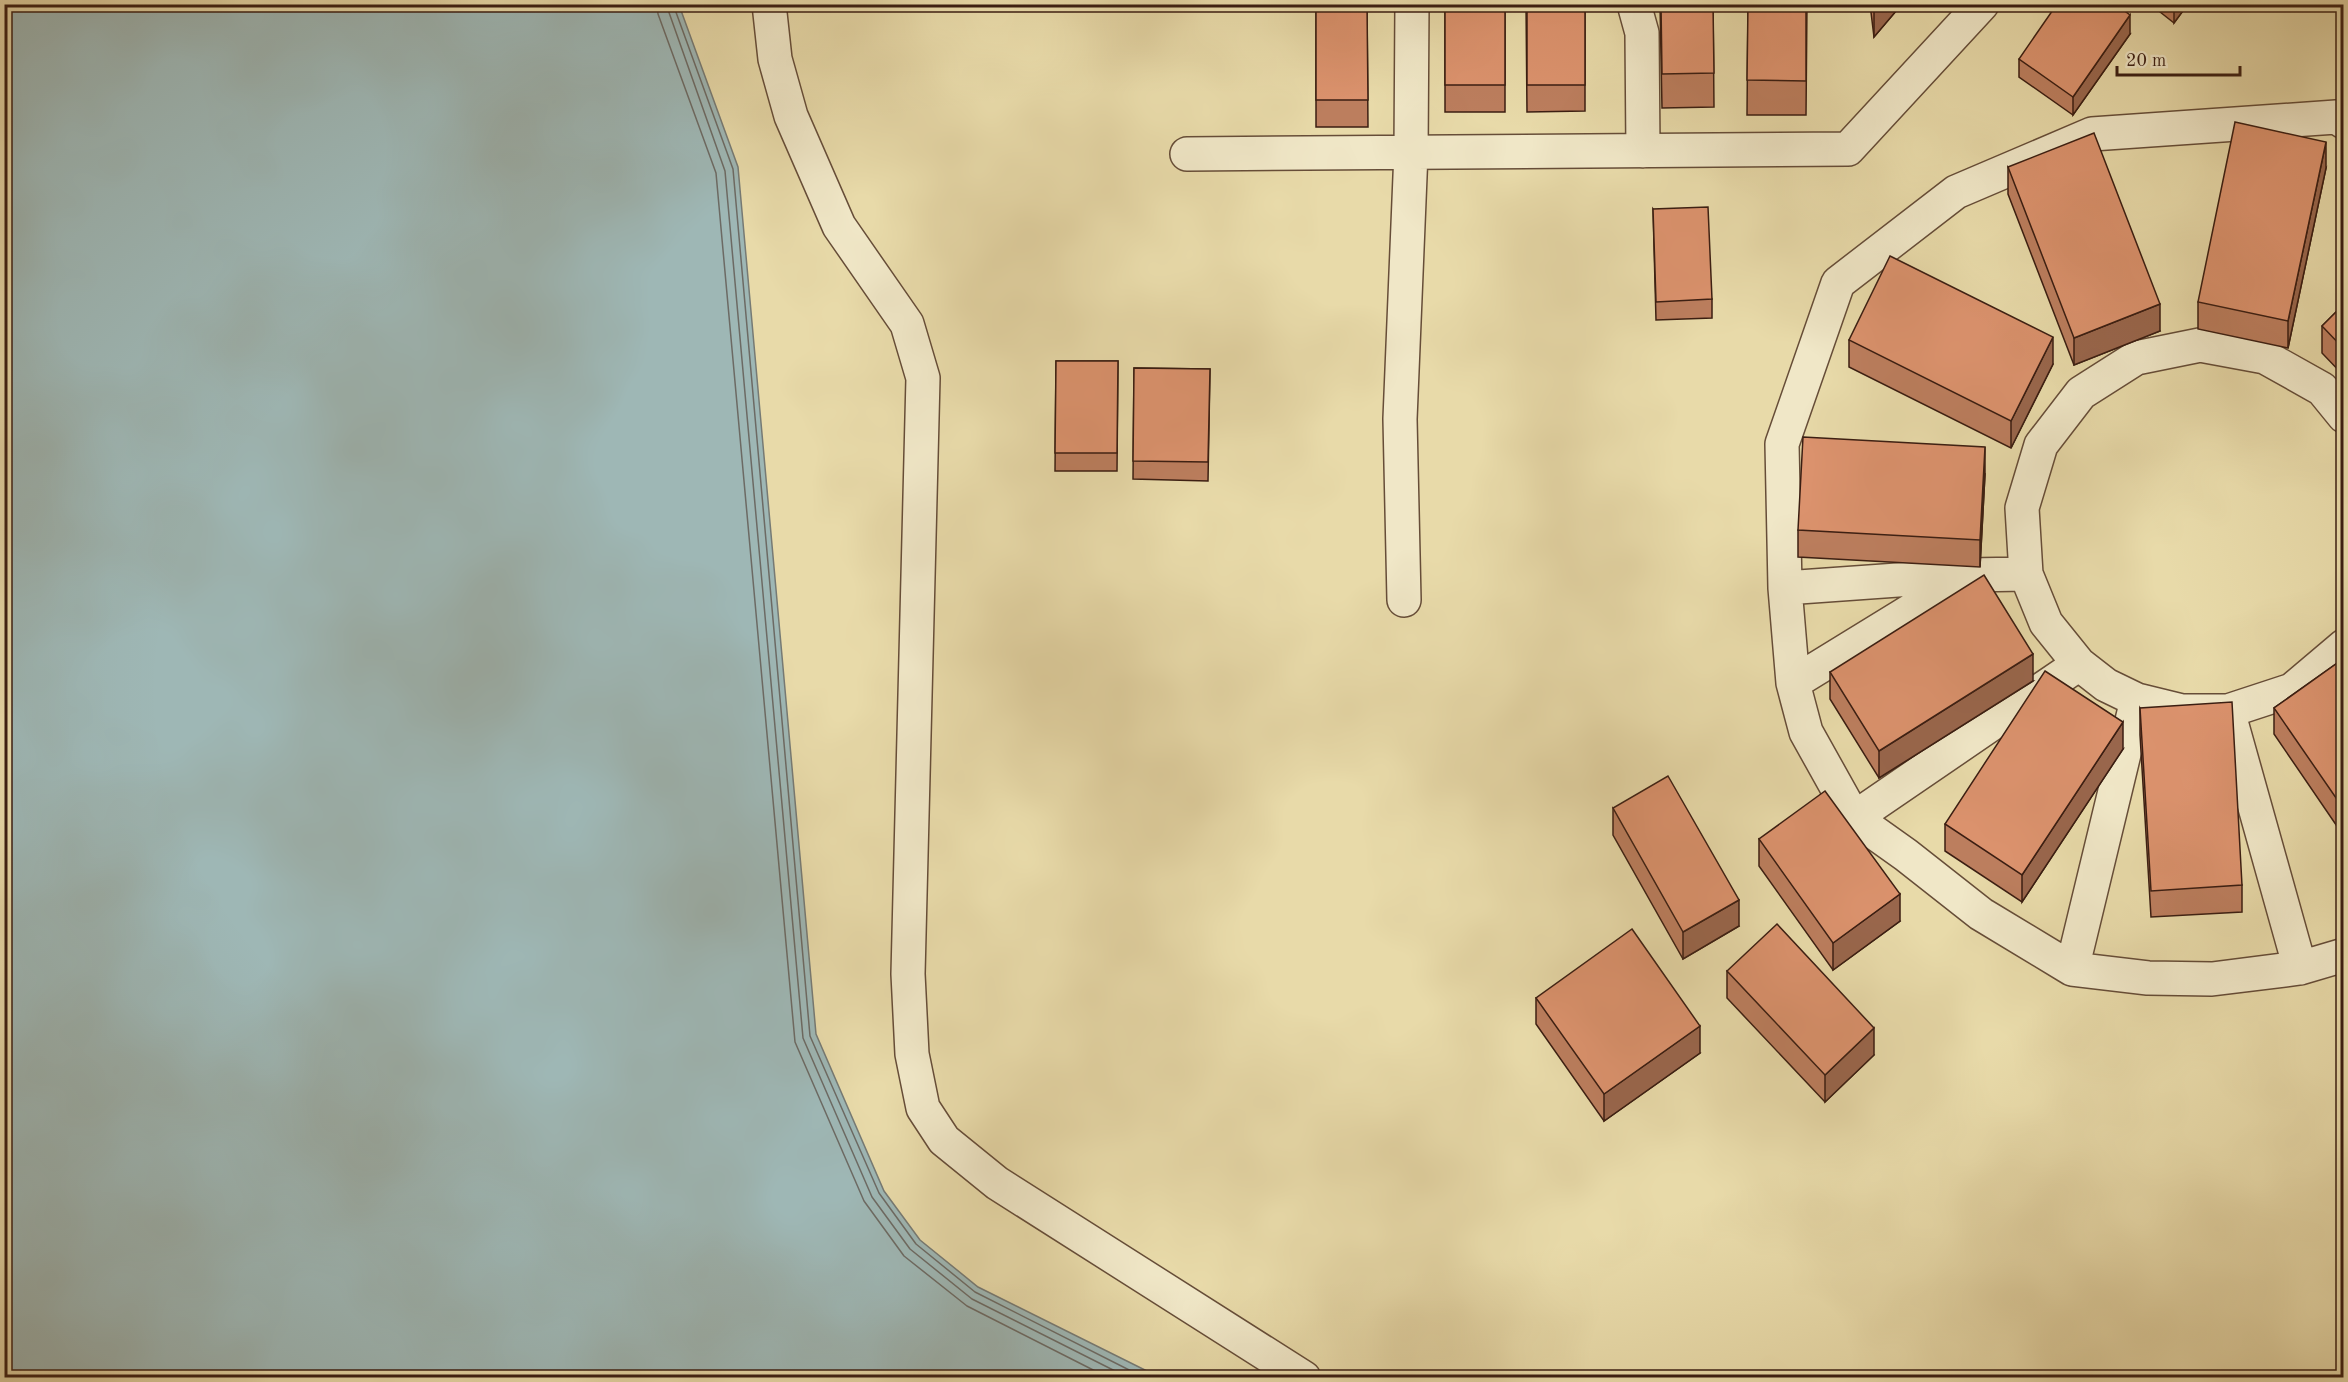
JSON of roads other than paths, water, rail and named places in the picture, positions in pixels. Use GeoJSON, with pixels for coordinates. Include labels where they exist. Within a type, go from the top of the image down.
{"type":"FeatureCollection","features":[{"type":"Feature","properties":{"kind":"street"},"geometry":{"type":"LineString","coordinates":[[769,4],[775,59],[791,116],[839,226],[907,324],[923,378],[908,974],[912,1054],[923,1107],[944,1140],[997,1183],[1304,1377]]}},
{"type":"Feature","properties":{"kind":"street"},"geometry":{"type":"LineString","coordinates":[[1404,600],[1400,419],[1411,152],[1412,4]]}},
{"type":"Feature","properties":{"kind":"street"},"geometry":{"type":"LineString","coordinates":[[1634,4],[1642,33],[1643,151]]}},
{"type":"Feature","properties":{"kind":"street"},"geometry":{"type":"LineString","coordinates":[[1186,154],[1848,149],[1982,4]]}},
{"type":"Feature","properties":{"kind":"street"},"geometry":{"type":"LineString","coordinates":[[2343,122],[2336,117],[2092,134],[1956,192],[1838,283],[1782,444],[1785,588],[1793,683],[1806,732],[1854,818],[1906,855],[1981,914],[2072,969],[2148,978],[2212,979],[2300,968],[2343,955]]}},
{"type":"Feature","properties":{"kind":"street"},"geometry":{"type":"LineString","coordinates":[[2343,417],[2322,389],[2265,357],[2200,345],[2136,358],[2081,393],[2041,445],[2022,508],[2026,574],[2046,623],[2079,664],[2106,685],[2137,700],[2182,711],[2228,711],[2292,690],[2343,647]]}},
{"type":"Feature","properties":{"kind":"street"},"geometry":{"type":"LineString","coordinates":[[1785,588],[1968,575],[2026,574]]}},
{"type":"Feature","properties":{"kind":"street"},"geometry":{"type":"LineString","coordinates":[[1793,683],[1968,575]]}},
{"type":"Feature","properties":{"kind":"street"},"geometry":{"type":"LineString","coordinates":[[1854,818],[2079,664]]}},
{"type":"Feature","properties":{"kind":"street"},"geometry":{"type":"LineString","coordinates":[[2072,969],[2137,700]]}},
{"type":"Feature","properties":{"kind":"street"},"geometry":{"type":"LineString","coordinates":[[2228,711],[2300,968]]}},
{"type":"Feature","properties":{"kind":"water"},"geometry":{"type":"Polygon","coordinates":[[[5,4],[679,5],[738,167],[816,1034],[884,1191],[920,1240],[978,1287],[1159,1377],[5,1377],[5,4]]]}}]}
